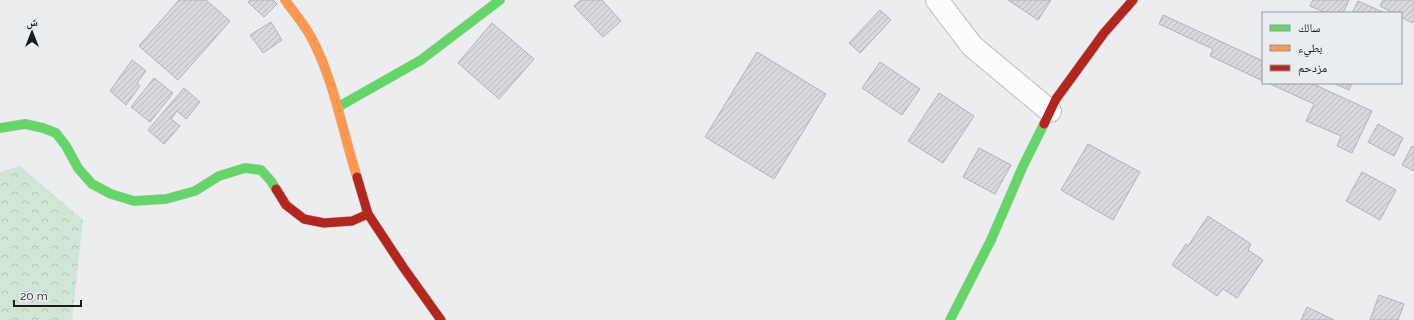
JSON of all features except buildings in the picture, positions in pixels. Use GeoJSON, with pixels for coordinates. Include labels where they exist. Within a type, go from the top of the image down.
{"type":"FeatureCollection","features":[{"type":"Feature","properties":{"kind":"street"},"geometry":{"type":"LineString","coordinates":[[285,0],[309,34],[318,52],[338,107],[354,169],[368,214],[403,267],[441,320]]}},
{"type":"Feature","properties":{"kind":"street"},"geometry":{"type":"LineString","coordinates":[[338,107],[421,60],[500,0]]}},
{"type":"Feature","properties":{"kind":"street"},"geometry":{"type":"LineString","coordinates":[[936,0],[972,46],[1050,110]]}},
{"type":"Feature","properties":{"kind":"street"},"geometry":{"type":"LineString","coordinates":[[950,320],[991,240],[1023,166],[1056,99],[1104,33],[1133,0]]}},
{"type":"Feature","properties":{"kind":"street"},"geometry":{"type":"LineString","coordinates":[[0,128],[25,124],[56,133],[66,146],[78,168],[92,184],[111,194],[134,201],[166,199],[195,191],[219,176],[245,168],[261,170],[272,181],[286,205],[304,219],[324,223],[352,221],[368,214]]}},
{"type":"Feature","properties":{"kind":"green space"},"geometry":{"type":"Polygon","coordinates":[[[20,166],[83,220],[72,320],[0,320],[0,172],[20,166]]]}},
{"type":"Feature","properties":{"kind":"traffic: fast"},"geometry":{"type":"LineString","coordinates":[[338,107],[421,60],[500,0]]}},
{"type":"Feature","properties":{"kind":"traffic: fast"},"geometry":{"type":"LineString","coordinates":[[0,128],[25,124],[56,133],[66,146],[78,168],[92,184],[111,194],[134,201],[166,199],[195,191],[219,176],[245,168],[261,170],[276,189]]}},
{"type":"Feature","properties":{"kind":"traffic: fast"},"geometry":{"type":"LineString","coordinates":[[950,320],[991,240],[1023,166],[1044,124]]}},
{"type":"Feature","properties":{"kind":"traffic: slow"},"geometry":{"type":"LineString","coordinates":[[285,0],[310,35],[325,69],[337,105],[357,177]]}},
{"type":"Feature","properties":{"kind":"traffic: jam"},"geometry":{"type":"LineString","coordinates":[[1044,124],[1056,99],[1104,33],[1133,0]]}},
{"type":"Feature","properties":{"kind":"traffic: jam"},"geometry":{"type":"LineString","coordinates":[[357,177],[368,214],[403,267],[441,320]]}},
{"type":"Feature","properties":{"kind":"traffic: jam"},"geometry":{"type":"LineString","coordinates":[[276,189],[286,205],[304,219],[324,223],[352,221],[368,214]]}}]}
